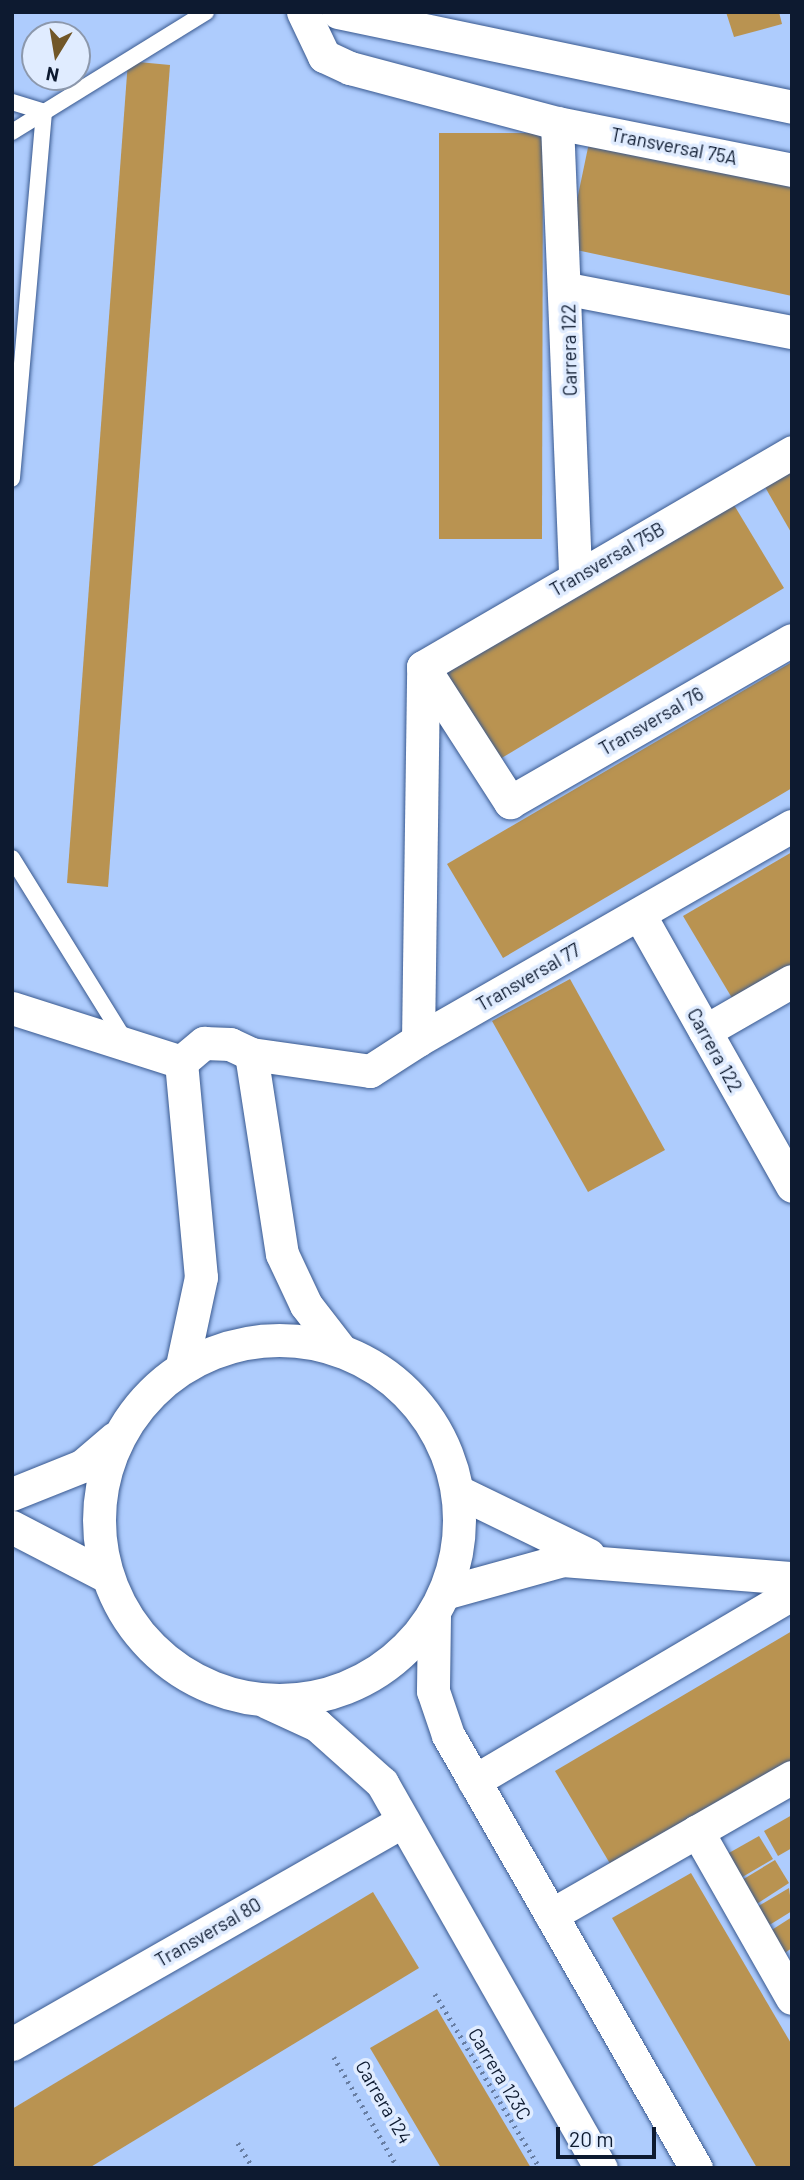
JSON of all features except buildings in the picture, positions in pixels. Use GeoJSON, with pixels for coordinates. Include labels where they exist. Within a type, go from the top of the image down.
{"type":"FeatureCollection","features":[{"type":"Feature","properties":{"kind":"street","name":"Transversal 75A"},"geometry":{"type":"LineString","coordinates":[[303,12],[324,56],[350,68],[557,123],[792,170]]}},
{"type":"Feature","properties":{"kind":"street"},"geometry":{"type":"LineString","coordinates":[[338,12],[792,107]]}},
{"type":"Feature","properties":{"kind":"street","name":"Carrera 122"},"geometry":{"type":"LineString","coordinates":[[557,123],[568,289],[575,578]]}},
{"type":"Feature","properties":{"kind":"street"},"geometry":{"type":"LineString","coordinates":[[568,289],[792,332]]}},
{"type":"Feature","properties":{"kind":"street","name":"Transversal 75B"},"geometry":{"type":"LineString","coordinates":[[423,667],[792,452]]}},
{"type":"Feature","properties":{"kind":"street","name":"Transversal 76"},"geometry":{"type":"LineString","coordinates":[[423,667],[510,802],[792,640]]}},
{"type":"Feature","properties":{"kind":"street"},"geometry":{"type":"LineString","coordinates":[[418,1040],[423,667]]}},
{"type":"Feature","properties":{"kind":"street","name":"Transversal 77"},"geometry":{"type":"LineString","coordinates":[[181,1062],[204,1044],[230,1044],[251,1054],[370,1071],[418,1040],[792,825]]}},
{"type":"Feature","properties":{"kind":"street","name":"Carrera 122"},"geometry":{"type":"LineString","coordinates":[[639,914],[792,1186]]}},
{"type":"Feature","properties":{"kind":"street"},"geometry":{"type":"LineString","coordinates":[[705,1031],[792,981]]}},
{"type":"Feature","properties":{"kind":"street"},"geometry":{"type":"LineString","coordinates":[[12,1008],[181,1062],[201,1277],[182,1366]]}},
{"type":"Feature","properties":{"kind":"street"},"geometry":{"type":"LineString","coordinates":[[251,1054],[282,1254],[306,1305],[340,1349],[396,1381],[438,1431],[459,1492],[458,1556],[439,1604],[396,1660],[345,1689],[261,1700]]}},
{"type":"Feature","properties":{"kind":"street"},"geometry":{"type":"LineString","coordinates":[[12,1494],[82,1466],[117,1436],[145,1397],[182,1366],[259,1340],[340,1349]]}},
{"type":"Feature","properties":{"kind":"street"},"geometry":{"type":"LineString","coordinates":[[117,1436],[99,1505],[106,1576],[134,1628],[176,1669],[229,1694],[261,1700],[317,1725],[358,1757],[403,1821],[601,2168]]}},
{"type":"Feature","properties":{"kind":"street"},"geometry":{"type":"LineString","coordinates":[[459,1492],[556,1544],[600,1559],[739,1578],[792,1578]]}},
{"type":"Feature","properties":{"kind":"street"},"geometry":{"type":"LineString","coordinates":[[12,1527],[106,1576]]}},
{"type":"Feature","properties":{"kind":"street"},"geometry":{"type":"LineString","coordinates":[[439,1604],[527,1568],[600,1559]]}},
{"type":"Feature","properties":{"kind":"street"},"geometry":{"type":"LineString","coordinates":[[474,1781],[792,1594]]}},
{"type":"Feature","properties":{"kind":"street"},"geometry":{"type":"LineString","coordinates":[[439,1604],[433,1692],[474,1781],[696,2168]]}},
{"type":"Feature","properties":{"kind":"street"},"geometry":{"type":"LineString","coordinates":[[551,1915],[792,1777]]}},
{"type":"Feature","properties":{"kind":"street","name":"Transversal 80"},"geometry":{"type":"LineString","coordinates":[[12,2044],[403,1821]]}},
{"type":"Feature","properties":{"kind":"street"},"geometry":{"type":"LineString","coordinates":[[697,1831],[792,1998]]}},
{"type":"Feature","properties":{"kind":"lane"},"geometry":{"type":"LineString","coordinates":[[12,132],[206,12]]}},
{"type":"Feature","properties":{"kind":"lane"},"geometry":{"type":"LineString","coordinates":[[12,103],[44,113]]}},
{"type":"Feature","properties":{"kind":"lane"},"geometry":{"type":"LineString","coordinates":[[12,479],[44,113]]}},
{"type":"Feature","properties":{"kind":"lane"},"geometry":{"type":"LineString","coordinates":[[12,858],[129,1045]]}},
{"type":"Feature","properties":{"kind":"path","name":"Carrera 123C"},"geometry":{"type":"LineString","coordinates":[[435,1994],[540,2168]]}},
{"type":"Feature","properties":{"kind":"path","name":"Carrera 124"},"geometry":{"type":"LineString","coordinates":[[334,2057],[398,2168]]}},
{"type":"Feature","properties":{"kind":"path"},"geometry":{"type":"LineString","coordinates":[[239,2143],[253,2168]]}}]}
